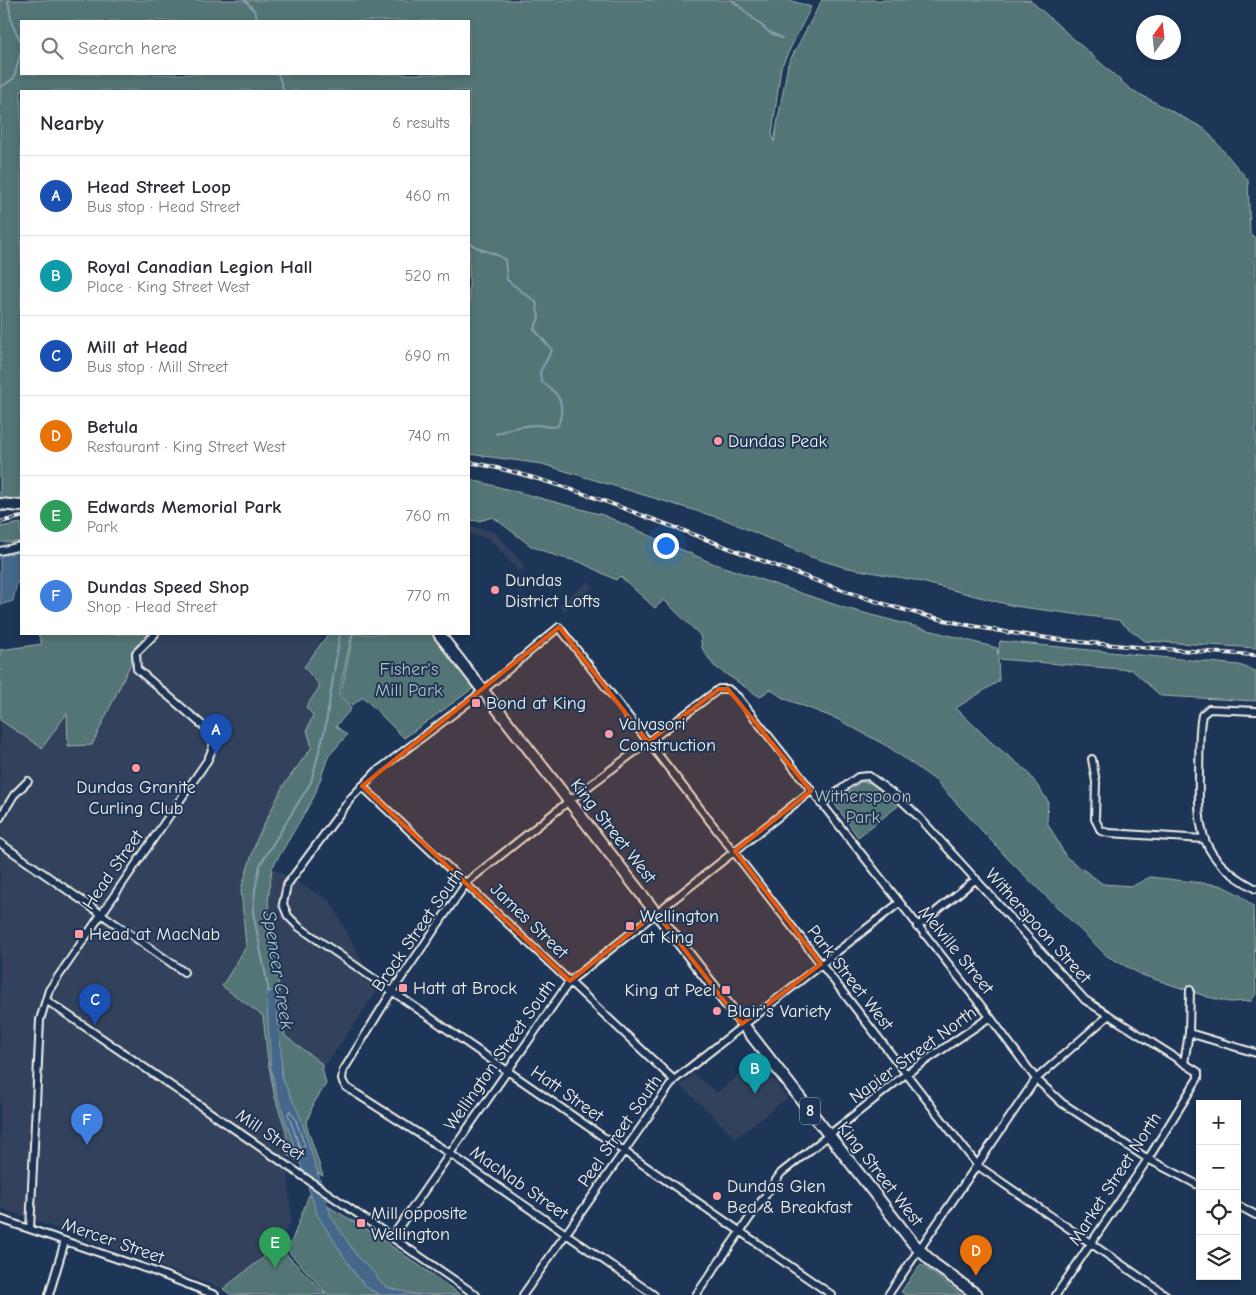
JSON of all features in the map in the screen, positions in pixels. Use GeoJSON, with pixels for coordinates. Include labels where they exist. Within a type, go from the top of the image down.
{"type":"FeatureCollection","features":[{"type":"Feature","properties":{"kind":"main road"},"geometry":{"type":"LineString","coordinates":[[0,504],[20,506]]}},
{"type":"Feature","properties":{"kind":"main road","name":"King Street West"},"geometry":{"type":"LineString","coordinates":[[441,635],[919,1250],[934,1264],[977,1295]]}},
{"type":"Feature","properties":{"kind":"street"},"geometry":{"type":"LineString","coordinates":[[0,551],[20,546]]}},
{"type":"Feature","properties":{"kind":"street","name":"Park Street West"},"geometry":{"type":"LineString","coordinates":[[483,691],[560,627],[978,1166],[1166,1295]]}},
{"type":"Feature","properties":{"kind":"street","name":"Head Street"},"geometry":{"type":"LineString","coordinates":[[30,1229],[40,1020],[46,1000],[55,979],[207,761],[214,746],[214,738],[208,730],[137,669],[136,654],[154,635]]}},
{"type":"Feature","properties":{"kind":"street","name":"Brock Street South"},"geometry":{"type":"LineString","coordinates":[[342,1080],[343,1071],[391,993],[467,882],[719,689],[728,689]]}},
{"type":"Feature","properties":{"kind":"street","name":"Melville Street"},"geometry":{"type":"LineString","coordinates":[[728,689],[738,697],[917,927],[990,1017],[1036,1079],[1062,1103],[1148,1159],[1196,1184]]}},
{"type":"Feature","properties":{"kind":"street"},"geometry":{"type":"LineString","coordinates":[[362,786],[399,753],[483,691]]}},
{"type":"Feature","properties":{"kind":"street"},"geometry":{"type":"LineString","coordinates":[[1256,711],[1209,709],[1205,711],[1201,720],[1198,811],[1204,839],[1223,868],[1256,889]]}},
{"type":"Feature","properties":{"kind":"street"},"geometry":{"type":"LineString","coordinates":[[1092,759],[1096,782],[1095,819],[1102,831],[1204,839]]}},
{"type":"Feature","properties":{"kind":"street","name":"Witherspoon Street"},"geometry":{"type":"LineString","coordinates":[[821,804],[858,777],[869,776],[912,811],[1085,1000],[1196,1071],[1198,1078]]}},
{"type":"Feature","properties":{"kind":"street"},"geometry":{"type":"LineString","coordinates":[[0,818],[14,796],[28,781]]}},
{"type":"Feature","properties":{"kind":"street","name":"James Street"},"geometry":{"type":"LineString","coordinates":[[362,786],[467,882],[674,1080]]}},
{"type":"Feature","properties":{"kind":"street","name":"Hatt Street"},"geometry":{"type":"LineString","coordinates":[[362,786],[351,798],[287,885],[283,904],[288,916],[298,927],[391,993],[832,1295]]}},
{"type":"Feature","properties":{"kind":"street","name":"Wellington Street South"},"geometry":{"type":"LineString","coordinates":[[392,1237],[570,981],[811,791]]}},
{"type":"Feature","properties":{"kind":"street"},"geometry":{"type":"LineString","coordinates":[[0,843],[184,972]]}},
{"type":"Feature","properties":{"kind":"street"},"geometry":{"type":"LineString","coordinates":[[917,927],[976,879]]}},
{"type":"Feature","properties":{"kind":"street","name":"Peel Street South"},"geometry":{"type":"LineString","coordinates":[[523,1295],[674,1080],[742,1024],[900,903]]}},
{"type":"Feature","properties":{"kind":"street"},"geometry":{"type":"LineString","coordinates":[[1184,1063],[1189,1033],[1190,990]]}},
{"type":"Feature","properties":{"kind":"street","name":"Mill Street"},"geometry":{"type":"LineString","coordinates":[[46,1000],[476,1295]]}},
{"type":"Feature","properties":{"kind":"street"},"geometry":{"type":"LineString","coordinates":[[888,1295],[1036,1079],[1109,1015]]}},
{"type":"Feature","properties":{"kind":"street","name":"Napier Street North"},"geometry":{"type":"LineString","coordinates":[[696,1295],[776,1179],[906,1074],[990,1017]]}},
{"type":"Feature","properties":{"kind":"street"},"geometry":{"type":"LineString","coordinates":[[1189,1033],[1256,1053]]}},
{"type":"Feature","properties":{"kind":"street","name":"Market Street North"},"geometry":{"type":"LineString","coordinates":[[1056,1295],[1148,1159],[1198,1078]]}},
{"type":"Feature","properties":{"kind":"street","name":"MacNab Street"},"geometry":{"type":"LineString","coordinates":[[342,1080],[346,1087],[449,1153],[654,1295]]}},
{"type":"Feature","properties":{"kind":"street"},"geometry":{"type":"LineString","coordinates":[[1241,1207],[1256,1215]]}},
{"type":"Feature","properties":{"kind":"street","name":"Mercer Street"},"geometry":{"type":"LineString","coordinates":[[0,1218],[215,1295]]}},
{"type":"Feature","properties":{"kind":"street"},"geometry":{"type":"LineString","coordinates":[[49,1294],[65,1241]]}},
{"type":"Feature","properties":{"kind":"highlighted area"},"geometry":{"type":"Polygon","coordinates":[[[559,627],[648,742],[719,689],[728,689],[811,791],[735,851],[821,964],[742,1024],[656,913],[570,981],[362,786],[559,627]]]}},
{"type":"Feature","properties":{"kind":"shaded area"},"geometry":{"type":"Polygon","coordinates":[[[470,526],[495,532],[525,567],[519,572],[489,538],[470,534],[470,526]]]}},
{"type":"Feature","properties":{"kind":"shaded area"},"geometry":{"type":"Polygon","coordinates":[[[589,581],[593,587],[564,611],[559,605],[589,581]]]}},
{"type":"Feature","properties":{"kind":"shaded area"},"geometry":{"type":"Polygon","coordinates":[[[158,635],[324,635],[303,668],[319,687],[304,709],[306,707],[313,715],[307,730],[312,747],[283,786],[257,839],[241,889],[246,947],[222,985],[263,1016],[268,1061],[275,1098],[286,1131],[291,1220],[278,1246],[223,1289],[0,1208],[0,720],[42,748],[67,712],[92,745],[130,665],[158,635]]]}},
{"type":"Feature","properties":{"kind":"shaded area"},"geometry":{"type":"Polygon","coordinates":[[[272,868],[330,901],[376,987],[375,994],[323,1069],[321,1063],[285,1036],[268,902],[272,868]]]}},
{"type":"Feature","properties":{"kind":"shaded area"},"geometry":{"type":"Polygon","coordinates":[[[758,1059],[787,1098],[736,1138],[680,1085],[694,1074],[717,1093],[758,1059]]]}},
{"type":"Feature","properties":{"kind":"green space"},"geometry":{"type":"Polygon","coordinates":[[[0,0],[789,0],[811,7],[781,67],[772,134],[774,142],[788,64],[822,0],[1030,0],[1130,89],[1205,129],[1248,180],[1250,233],[1256,239],[1256,648],[1145,641],[1118,620],[1014,606],[914,580],[843,567],[808,556],[726,520],[542,464],[470,454],[470,90],[20,90],[20,508],[0,512],[0,0]]]}},
{"type":"Feature","properties":{"kind":"green space"},"geometry":{"type":"Polygon","coordinates":[[[470,479],[603,515],[712,563],[845,608],[997,648],[998,655],[1000,641],[1239,665],[1256,671],[1256,701],[1161,696],[1132,670],[998,659],[999,681],[956,708],[991,742],[1027,771],[1048,801],[1047,822],[1066,857],[1103,884],[1133,886],[1150,877],[1220,885],[1240,895],[1253,906],[1256,994],[1251,1001],[1229,1002],[1208,997],[1142,975],[1107,956],[1010,861],[935,780],[887,746],[837,719],[783,698],[770,689],[760,697],[714,666],[702,648],[700,635],[664,600],[655,608],[620,576],[616,580],[580,562],[556,556],[531,546],[493,517],[479,521],[470,520],[470,479]]]}},
{"type":"Feature","properties":{"kind":"green space"},"geometry":{"type":"Polygon","coordinates":[[[20,523],[20,542],[0,542],[0,527],[20,523]]]}},
{"type":"Feature","properties":{"kind":"green space"},"geometry":{"type":"Polygon","coordinates":[[[38,635],[158,635],[130,665],[92,745],[68,746],[67,713],[42,748],[0,720],[0,650],[42,644],[38,635]]]}},
{"type":"Feature","properties":{"kind":"green space"},"geometry":{"type":"Polygon","coordinates":[[[327,635],[352,635],[339,694],[351,709],[336,726],[347,735],[328,757],[314,797],[272,868],[268,902],[285,1036],[321,1063],[326,1084],[314,1103],[306,1124],[323,1176],[287,1155],[286,1131],[275,1098],[268,1061],[263,1016],[222,986],[246,947],[241,889],[257,839],[283,786],[312,747],[307,730],[313,715],[306,707],[320,686],[304,667],[327,635]]]}},
{"type":"Feature","properties":{"kind":"green space","name":"Fisher's Mill Park"},"geometry":{"type":"Polygon","coordinates":[[[353,635],[434,635],[475,687],[404,738],[363,697],[351,706],[341,694],[353,635]]]}},
{"type":"Feature","properties":{"kind":"green space","name":"Witherspoon Park"},"geometry":{"type":"Polygon","coordinates":[[[861,782],[872,783],[898,806],[858,837],[834,803],[861,782]]]}},
{"type":"Feature","properties":{"kind":"green space"},"geometry":{"type":"Polygon","coordinates":[[[309,1195],[373,1233],[461,1295],[328,1295],[288,1251],[309,1195]]]}},
{"type":"Feature","properties":{"kind":"green space"},"geometry":{"type":"Polygon","coordinates":[[[278,1246],[326,1295],[231,1295],[223,1289],[278,1246]]]}},
{"type":"Feature","properties":{"kind":"green space"},"geometry":{"type":"Polygon","coordinates":[[[922,1265],[962,1295],[906,1295],[901,1292],[919,1266],[922,1265]]]}},
{"type":"Feature","properties":{"kind":"water"},"geometry":{"type":"Polygon","coordinates":[[[20,551],[20,582],[17,582],[13,601],[0,605],[0,556],[20,551]]]}},
{"type":"Feature","properties":{"kind":"water"},"geometry":{"type":"Polygon","coordinates":[[[275,990],[282,1078],[300,1116],[331,1216],[357,1256],[376,1275],[380,1282],[389,1288],[419,1295],[381,1295],[369,1289],[357,1277],[318,1216],[277,1095],[271,1069],[266,992],[275,990]]]}},
{"type":"Feature","properties":{"kind":"waterway","name":"Spencer Creek"},"geometry":{"type":"LineString","coordinates":[[8,0],[12,24],[20,40]]}},
{"type":"Feature","properties":{"kind":"waterway","name":"Spencer Creek"},"geometry":{"type":"LineString","coordinates":[[245,0],[253,9],[258,20]]}},
{"type":"Feature","properties":{"kind":"waterway"},"geometry":{"type":"LineString","coordinates":[[732,0],[769,32],[782,38]]}},
{"type":"Feature","properties":{"kind":"waterway","name":"Spencer Creek"},"geometry":{"type":"LineString","coordinates":[[0,88],[14,78],[20,55]]}},
{"type":"Feature","properties":{"kind":"waterway","name":"Spencer Creek"},"geometry":{"type":"LineString","coordinates":[[278,75],[284,90]]}},
{"type":"Feature","properties":{"kind":"waterway","name":"Spencer Creek"},"geometry":{"type":"LineString","coordinates":[[470,243],[505,260],[507,280],[536,302],[539,318],[534,329],[552,350],[540,372],[541,381],[557,395],[561,405],[558,426],[528,426],[496,434]]}},
{"type":"Feature","properties":{"kind":"waterway","name":"Spencer Creek"},"geometry":{"type":"LineString","coordinates":[[269,992],[253,912],[255,890],[260,865],[311,782],[325,729],[340,635]]}},
{"type":"Feature","properties":{"kind":"railway"},"geometry":{"type":"LineString","coordinates":[[470,462],[513,472],[578,491],[828,585],[891,606],[936,618],[981,628],[1072,641],[1256,655]]}},
{"type":"Feature","properties":{"kind":"railway"},"geometry":{"type":"LineString","coordinates":[[0,522],[20,517]]}},
{"type":"Feature","properties":{"kind":"place","name":"Dundas Peak"},"geometry":{"type":"Point","coordinates":[718,441]}},
{"type":"Feature","properties":{"kind":"place","name":"Dundas District Lofts"},"geometry":{"type":"Point","coordinates":[495,590]}},
{"type":"Feature","properties":{"kind":"place","name":"Bond at King"},"geometry":{"type":"Point","coordinates":[476,703]}},
{"type":"Feature","properties":{"kind":"place","name":"Valvasori Construction"},"geometry":{"type":"Point","coordinates":[609,734]}},
{"type":"Feature","properties":{"kind":"place","name":"Head Street Loop"},"geometry":{"type":"Point","coordinates":[216,755]}},
{"type":"Feature","properties":{"kind":"place","name":"Dundas Granite Curling Club"},"geometry":{"type":"Point","coordinates":[136,768]}},
{"type":"Feature","properties":{"kind":"place","name":"Wellington at King"},"geometry":{"type":"Point","coordinates":[630,926]}},
{"type":"Feature","properties":{"kind":"place","name":"Head at MacNab"},"geometry":{"type":"Point","coordinates":[79,934]}},
{"type":"Feature","properties":{"kind":"place","name":"Hatt at Brock"},"geometry":{"type":"Point","coordinates":[403,988]}},
{"type":"Feature","properties":{"kind":"place","name":"King at Peel"},"geometry":{"type":"Point","coordinates":[726,990]}},
{"type":"Feature","properties":{"kind":"place","name":"Blair's Variety"},"geometry":{"type":"Point","coordinates":[717,1011]}},
{"type":"Feature","properties":{"kind":"place","name":"Mill at Head"},"geometry":{"type":"Point","coordinates":[95,1025]}},
{"type":"Feature","properties":{"kind":"place","name":"Royal Canadian Legion Hall"},"geometry":{"type":"Point","coordinates":[755,1094]}},
{"type":"Feature","properties":{"kind":"place","name":"Dundas Speed Shop"},"geometry":{"type":"Point","coordinates":[87,1145]}},
{"type":"Feature","properties":{"kind":"place","name":"Dundas Glen Bed & Breakfast"},"geometry":{"type":"Point","coordinates":[717,1196]}},
{"type":"Feature","properties":{"kind":"place","name":"Mill opposite Wellington"},"geometry":{"type":"Point","coordinates":[361,1223]}},
{"type":"Feature","properties":{"kind":"place","name":"Edwards Memorial Park"},"geometry":{"type":"Point","coordinates":[275,1268]}},
{"type":"Feature","properties":{"kind":"place","name":"Betula"},"geometry":{"type":"Point","coordinates":[976,1276]}}]}
